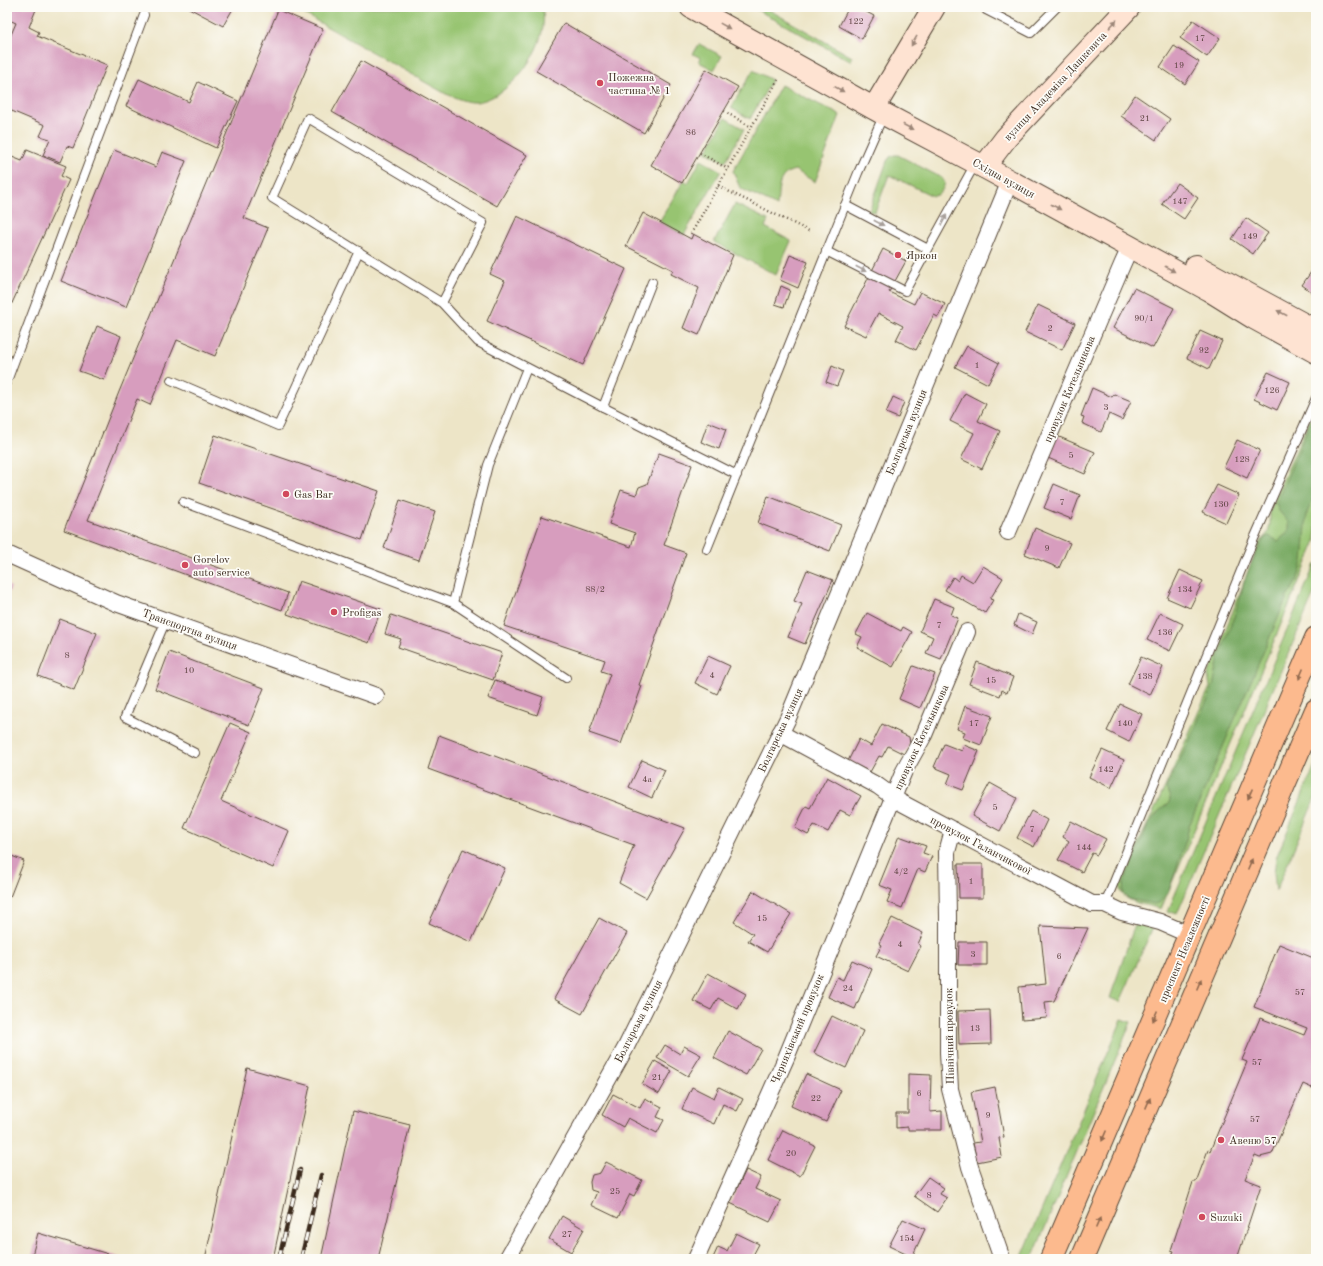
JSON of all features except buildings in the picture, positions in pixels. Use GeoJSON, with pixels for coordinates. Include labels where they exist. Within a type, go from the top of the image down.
{"type":"FeatureCollection","features":[{"type":"Feature","properties":{"kind":"main road","name":"Східна вулиця"},"geometry":{"type":"LineString","coordinates":[[691,7],[882,106],[984,162],[1316,331]]}},
{"type":"Feature","properties":{"kind":"main road","name":"Східна вулиця"},"geometry":{"type":"LineString","coordinates":[[720,7],[882,106]]}},
{"type":"Feature","properties":{"kind":"main road"},"geometry":{"type":"LineString","coordinates":[[882,106],[934,7]]}},
{"type":"Feature","properties":{"kind":"main road","name":"вулиця Академіка Дашкевича"},"geometry":{"type":"LineString","coordinates":[[984,162],[1129,7]]}},
{"type":"Feature","properties":{"kind":"main road","name":"Східна вулиця"},"geometry":{"type":"LineString","coordinates":[[984,162],[1010,181],[1209,290],[1254,318],[1316,352]]}},
{"type":"Feature","properties":{"kind":"main road","name":"проспект Незалежності"},"geometry":{"type":"LineString","coordinates":[[1051,1259],[1316,638]]}},
{"type":"Feature","properties":{"kind":"main road"},"geometry":{"type":"LineString","coordinates":[[1082,1259],[1316,710]]}},
{"type":"Feature","properties":{"kind":"street","name":"Болгарська вулиця"},"geometry":{"type":"LineString","coordinates":[[507,1259],[625,1049],[791,711],[1010,181]]}},
{"type":"Feature","properties":{"kind":"street","name":"провулок Котельникова"},"geometry":{"type":"LineString","coordinates":[[1008,532],[1130,247]]}},
{"type":"Feature","properties":{"kind":"street","name":"Транспортна вулиця"},"geometry":{"type":"LineString","coordinates":[[7,554],[116,603],[376,696]]}},
{"type":"Feature","properties":{"kind":"street","name":"провулок Котельникова"},"geometry":{"type":"LineString","coordinates":[[893,797],[904,771],[924,735],[966,632]]}},
{"type":"Feature","properties":{"kind":"street","name":"провулок Галанчикової"},"geometry":{"type":"LineString","coordinates":[[780,733],[878,786],[900,802],[1092,904],[1105,904],[1122,912],[1160,922],[1190,935]]}},
{"type":"Feature","properties":{"kind":"street","name":"Черняхівський провулок"},"geometry":{"type":"LineString","coordinates":[[696,1259],[786,1058],[893,797]]}},
{"type":"Feature","properties":{"kind":"street","name":"Північний провулок"},"geometry":{"type":"LineString","coordinates":[[953,830],[947,852],[948,1052],[950,1089],[970,1167],[1002,1259]]}},
{"type":"Feature","properties":{"kind":"lane"},"geometry":{"type":"LineString","coordinates":[[988,7],[986,10],[1031,33],[1057,7]]}},
{"type":"Feature","properties":{"kind":"lane"},"geometry":{"type":"LineString","coordinates":[[7,380],[144,15]]}},
{"type":"Feature","properties":{"kind":"lane"},"geometry":{"type":"LineString","coordinates":[[707,549],[858,173],[882,106]]}},
{"type":"Feature","properties":{"kind":"lane"},"geometry":{"type":"LineString","coordinates":[[442,303],[483,223],[308,118],[272,198],[442,303],[478,342],[737,475]]}},
{"type":"Feature","properties":{"kind":"lane"},"geometry":{"type":"LineString","coordinates":[[826,251],[905,291],[928,249],[984,162]]}},
{"type":"Feature","properties":{"kind":"lane"},"geometry":{"type":"LineString","coordinates":[[845,205],[928,249]]}},
{"type":"Feature","properties":{"kind":"lane"},"geometry":{"type":"LineString","coordinates":[[171,380],[278,426],[359,251]]}},
{"type":"Feature","properties":{"kind":"lane"},"geometry":{"type":"LineString","coordinates":[[603,407],[652,282]]}},
{"type":"Feature","properties":{"kind":"lane"},"geometry":{"type":"LineString","coordinates":[[453,603],[488,465],[527,368]]}},
{"type":"Feature","properties":{"kind":"lane"},"geometry":{"type":"LineString","coordinates":[[1105,904],[1253,541],[1316,398]]}},
{"type":"Feature","properties":{"kind":"lane"},"geometry":{"type":"LineString","coordinates":[[183,502],[453,603],[566,678]]}},
{"type":"Feature","properties":{"kind":"lane"},"geometry":{"type":"LineString","coordinates":[[166,620],[125,717],[195,753]]}},
{"type":"Feature","properties":{"kind":"path"},"geometry":{"type":"LineString","coordinates":[[691,234],[779,78]]}},
{"type":"Feature","properties":{"kind":"path"},"geometry":{"type":"LineString","coordinates":[[724,111],[751,127]]}},
{"type":"Feature","properties":{"kind":"path"},"geometry":{"type":"LineString","coordinates":[[700,153],[728,169]]}},
{"type":"Feature","properties":{"kind":"path"},"geometry":{"type":"LineString","coordinates":[[718,186],[809,231]]}},
{"type":"Feature","properties":{"kind":"green space"},"geometry":{"type":"Polygon","coordinates":[[[292,7],[542,7],[544,21],[541,36],[535,51],[526,66],[515,79],[503,90],[490,98],[472,102],[464,101],[446,94],[292,7]]]}},
{"type":"Feature","properties":{"kind":"green space"},"geometry":{"type":"Polygon","coordinates":[[[752,7],[764,7],[852,57],[850,61],[752,7]]]}},
{"type":"Feature","properties":{"kind":"green space"},"geometry":{"type":"Polygon","coordinates":[[[699,44],[722,56],[714,70],[699,62],[701,58],[693,54],[699,44]]]}},
{"type":"Feature","properties":{"kind":"green space"},"geometry":{"type":"Polygon","coordinates":[[[753,70],[772,80],[750,119],[731,108],[753,70]]]}},
{"type":"Feature","properties":{"kind":"green space"},"geometry":{"type":"Polygon","coordinates":[[[781,85],[840,115],[815,182],[795,170],[784,175],[781,179],[777,206],[740,188],[733,171],[781,85]]]}},
{"type":"Feature","properties":{"kind":"green space"},"geometry":{"type":"Polygon","coordinates":[[[725,118],[744,129],[725,162],[706,152],[725,118]]]}},
{"type":"Feature","properties":{"kind":"green space"},"geometry":{"type":"Polygon","coordinates":[[[894,155],[898,155],[942,178],[945,183],[943,188],[941,192],[933,196],[889,175],[875,212],[869,211],[887,161],[894,155]]]}},
{"type":"Feature","properties":{"kind":"green space"},"geometry":{"type":"Polygon","coordinates":[[[701,160],[721,171],[684,235],[659,222],[684,180],[688,183],[701,160]]]}},
{"type":"Feature","properties":{"kind":"green space"},"geometry":{"type":"Polygon","coordinates":[[[735,204],[768,220],[765,227],[791,241],[776,275],[714,242],[735,204]]]}},
{"type":"Feature","properties":{"kind":"green space"},"geometry":{"type":"Polygon","coordinates":[[[1316,405],[1316,541],[1161,909],[1137,903],[1122,894],[1120,884],[1122,874],[1155,808],[1210,687],[1208,675],[1259,543],[1268,533],[1270,512],[1276,495],[1316,405]]]}},
{"type":"Feature","properties":{"kind":"green space"},"geometry":{"type":"Polygon","coordinates":[[[1316,409],[1316,492],[1307,513],[1303,562],[1297,581],[1287,597],[1189,826],[1186,840],[1169,890],[1159,903],[1154,904],[1129,899],[1123,893],[1124,882],[1148,825],[1159,811],[1169,803],[1170,798],[1166,788],[1213,687],[1218,661],[1239,602],[1249,568],[1264,538],[1269,536],[1278,541],[1289,529],[1289,523],[1279,511],[1276,503],[1316,409]]]}},
{"type":"Feature","properties":{"kind":"green space"},"geometry":{"type":"Polygon","coordinates":[[[1315,564],[1316,589],[1177,914],[1168,911],[1315,564]]]}},
{"type":"Feature","properties":{"kind":"green space"},"geometry":{"type":"Polygon","coordinates":[[[1316,763],[1316,796],[1276,891],[1274,873],[1276,858],[1316,763]]]}},
{"type":"Feature","properties":{"kind":"green space"},"geometry":{"type":"Polygon","coordinates":[[[1135,924],[1153,927],[1120,1002],[1110,998],[1135,924]]]}},
{"type":"Feature","properties":{"kind":"green space"},"geometry":{"type":"Polygon","coordinates":[[[1122,1019],[1131,1022],[1032,1259],[1021,1259],[1122,1019]]]}},
{"type":"Feature","properties":{"kind":"railway"},"geometry":{"type":"LineString","coordinates":[[279,1259],[300,1170]]}},
{"type":"Feature","properties":{"kind":"railway"},"geometry":{"type":"LineString","coordinates":[[301,1259],[321,1175]]}},
{"type":"Feature","properties":{"kind":"place","name":"Пожежна частина № 1"},"geometry":{"type":"Point","coordinates":[600,83]}},
{"type":"Feature","properties":{"kind":"place","name":"Яркон"},"geometry":{"type":"Point","coordinates":[898,255]}},
{"type":"Feature","properties":{"kind":"place","name":"Gas Bar"},"geometry":{"type":"Point","coordinates":[286,494]}},
{"type":"Feature","properties":{"kind":"place","name":"Gorelov auto service"},"geometry":{"type":"Point","coordinates":[185,565]}},
{"type":"Feature","properties":{"kind":"place","name":"Profigas"},"geometry":{"type":"Point","coordinates":[334,612]}},
{"type":"Feature","properties":{"kind":"place","name":"Авеню 57"},"geometry":{"type":"Point","coordinates":[1221,1140]}},
{"type":"Feature","properties":{"kind":"place","name":"Suzuki"},"geometry":{"type":"Point","coordinates":[1202,1217]}}]}
